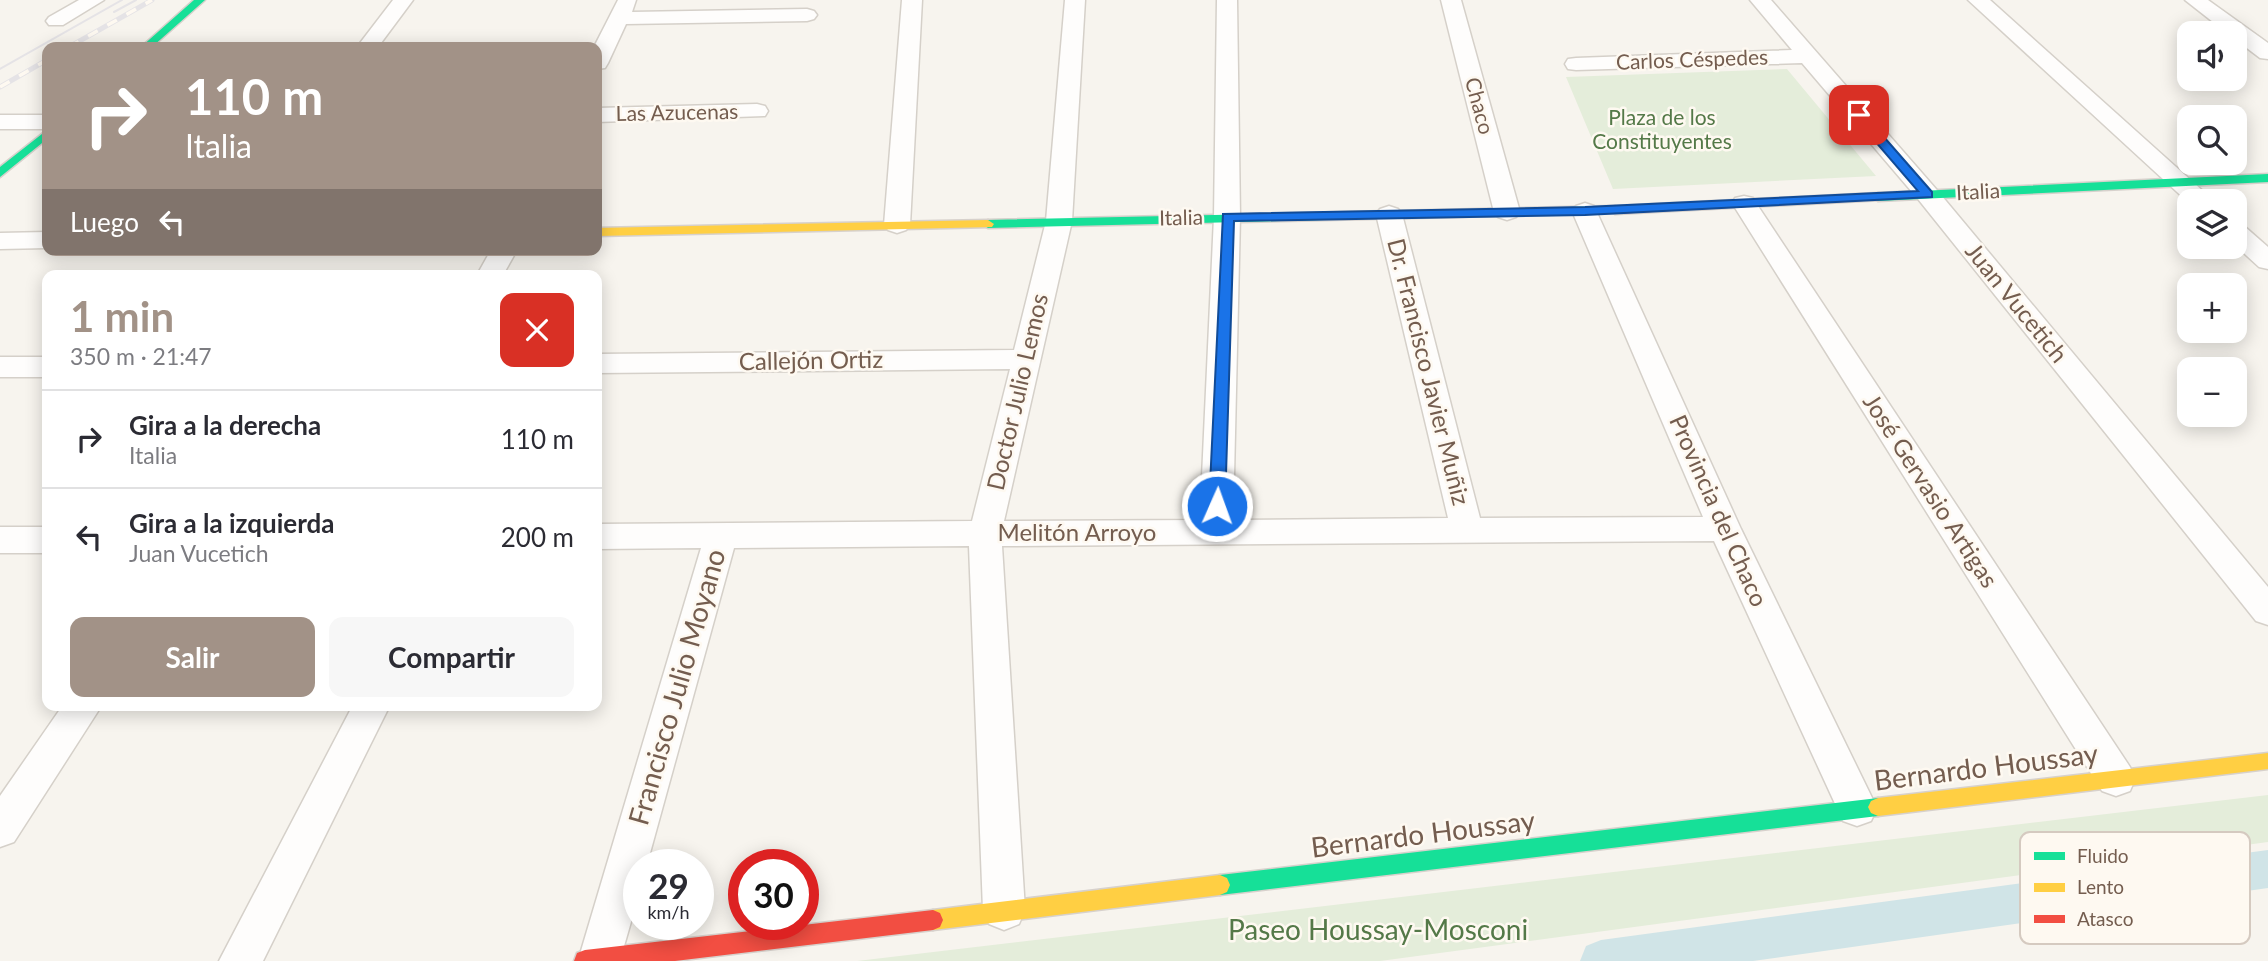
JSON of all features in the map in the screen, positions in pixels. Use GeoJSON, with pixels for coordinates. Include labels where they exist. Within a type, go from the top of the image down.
{"type":"FeatureCollection","features":[{"type":"Feature","properties":{"kind":"street"},"geometry":{"type":"LineString","coordinates":[[55,21],[94,0]]}},
{"type":"Feature","properties":{"kind":"street"},"geometry":{"type":"LineString","coordinates":[[152,42],[200,0]]}},
{"type":"Feature","properties":{"kind":"street"},"geometry":{"type":"LineString","coordinates":[[371,42],[403,0]]}},
{"type":"Feature","properties":{"kind":"street"},"geometry":{"type":"LineString","coordinates":[[897,225],[912,0]]}},
{"type":"Feature","properties":{"kind":"street","name":"Doctor Julio Lemos"},"geometry":{"type":"LineString","coordinates":[[1004,910],[985,534],[1059,221],[1075,0]]}},
{"type":"Feature","properties":{"kind":"street"},"geometry":{"type":"LineString","coordinates":[[1216,532],[1227,217],[1227,0]]}},
{"type":"Feature","properties":{"kind":"street","name":"Chaco"},"geometry":{"type":"LineString","coordinates":[[1451,0],[1507,212]]}},
{"type":"Feature","properties":{"kind":"street","name":"Juan Vucetich"},"geometry":{"type":"LineString","coordinates":[[1760,0],[1927,194],[2268,611]]}},
{"type":"Feature","properties":{"kind":"street"},"geometry":{"type":"LineString","coordinates":[[1978,0],[2190,189]]}},
{"type":"Feature","properties":{"kind":"street"},"geometry":{"type":"LineString","coordinates":[[2195,0],[2268,53]]}},
{"type":"Feature","properties":{"kind":"street"},"geometry":{"type":"LineString","coordinates":[[602,52],[623,9],[807,15]]}},
{"type":"Feature","properties":{"kind":"street","name":"Carlos Céspedes"},"geometry":{"type":"LineString","coordinates":[[1576,65],[1808,56]]}},
{"type":"Feature","properties":{"kind":"street","name":"Las Azucenas"},"geometry":{"type":"LineString","coordinates":[[602,115],[757,111]]}},
{"type":"Feature","properties":{"kind":"street"},"geometry":{"type":"LineString","coordinates":[[0,122],[42,122]]}},
{"type":"Feature","properties":{"kind":"street"},"geometry":{"type":"LineString","coordinates":[[0,173],[42,137]]}},
{"type":"Feature","properties":{"kind":"street","name":"Italia"},"geometry":{"type":"LineString","coordinates":[[602,232],[1585,211],[2268,178]]}},
{"type":"Feature","properties":{"kind":"street","name":"José Gervasio Artigas"},"geometry":{"type":"LineString","coordinates":[[1744,203],[2116,779]]}},
{"type":"Feature","properties":{"kind":"street","name":"Provincia del Chaco"},"geometry":{"type":"LineString","coordinates":[[1585,211],[1725,529],[1857,808]]}},
{"type":"Feature","properties":{"kind":"street","name":"Dr. Francisco Javier Muñiz"},"geometry":{"type":"LineString","coordinates":[[1389,214],[1467,531]]}},
{"type":"Feature","properties":{"kind":"street"},"geometry":{"type":"LineString","coordinates":[[0,241],[42,240]]}},
{"type":"Feature","properties":{"kind":"street"},"geometry":{"type":"LineString","coordinates":[[2247,242],[2268,261]]}},
{"type":"Feature","properties":{"kind":"street","name":"Callejón Ortiz"},"geometry":{"type":"LineString","coordinates":[[602,363],[1026,359]]}},
{"type":"Feature","properties":{"kind":"street"},"geometry":{"type":"LineString","coordinates":[[0,367],[42,367]]}},
{"type":"Feature","properties":{"kind":"street","name":"Melitón Arroyo"},"geometry":{"type":"LineString","coordinates":[[602,536],[1725,529]]}},
{"type":"Feature","properties":{"kind":"street","name":"Francisco Julio Moyano"},"geometry":{"type":"LineString","coordinates":[[592,960],[721,536]]}},
{"type":"Feature","properties":{"kind":"street"},"geometry":{"type":"LineString","coordinates":[[0,540],[42,540]]}},
{"type":"Feature","properties":{"kind":"street"},"geometry":{"type":"LineString","coordinates":[[0,829],[80,711]]}},
{"type":"Feature","properties":{"kind":"street"},"geometry":{"type":"LineString","coordinates":[[240,961],[369,711]]}},
{"type":"Feature","properties":{"kind":"street","name":"Bernardo Houssay"},"geometry":{"type":"LineString","coordinates":[[592,960],[2268,761]]}},
{"type":"Feature","properties":{"kind":"green space","name":"Plaza de los Constituyentes"},"geometry":{"type":"Polygon","coordinates":[[[1787,69],[1876,176],[1613,189],[1566,77],[1787,69]]]}},
{"type":"Feature","properties":{"kind":"green space","name":"Paseo Houssay-Mosconi"},"geometry":{"type":"Polygon","coordinates":[[[2268,795],[2268,842],[2250,844],[2250,832],[2020,832],[2020,875],[1380,961],[857,961],[2268,795]]]}},
{"type":"Feature","properties":{"kind":"waterway"},"geometry":{"type":"LineString","coordinates":[[2250,871],[2268,869]]}},
{"type":"Feature","properties":{"kind":"waterway"},"geometry":{"type":"LineString","coordinates":[[1601,961],[2020,903]]}},
{"type":"Feature","properties":{"kind":"tram line"},"geometry":{"type":"LineString","coordinates":[[48,42],[122,0]]}},
{"type":"Feature","properties":{"kind":"tram line"},"geometry":{"type":"LineString","coordinates":[[114,12],[136,0]]}},
{"type":"Feature","properties":{"kind":"tram line"},"geometry":{"type":"LineString","coordinates":[[0,69],[42,45]]}},
{"type":"Feature","properties":{"kind":"railway"},"geometry":{"type":"LineString","coordinates":[[78,42],[152,0]]}},
{"type":"Feature","properties":{"kind":"railway"},"geometry":{"type":"LineString","coordinates":[[0,87],[42,63]]}},
{"type":"Feature","properties":{"kind":"traffic: fast"},"geometry":{"type":"LineString","coordinates":[[152,42],[200,0]]}},
{"type":"Feature","properties":{"kind":"traffic: fast"},"geometry":{"type":"LineString","coordinates":[[0,173],[42,137]]}},
{"type":"Feature","properties":{"kind":"traffic: fast"},"geometry":{"type":"LineString","coordinates":[[1878,197],[2268,178]]}},
{"type":"Feature","properties":{"kind":"traffic: fast"},"geometry":{"type":"LineString","coordinates":[[988,224],[1615,210]]}},
{"type":"Feature","properties":{"kind":"traffic: fast"},"geometry":{"type":"LineString","coordinates":[[1220,885],[1878,807]]}},
{"type":"Feature","properties":{"kind":"traffic: slow"},"geometry":{"type":"LineString","coordinates":[[602,232],[988,224]]}},
{"type":"Feature","properties":{"kind":"traffic: slow"},"geometry":{"type":"LineString","coordinates":[[1878,807],[2268,761]]}},
{"type":"Feature","properties":{"kind":"traffic: slow"},"geometry":{"type":"LineString","coordinates":[[933,920],[1220,885]]}},
{"type":"Feature","properties":{"kind":"traffic: jam"},"geometry":{"type":"LineString","coordinates":[[1615,210],[1878,197]]}},
{"type":"Feature","properties":{"kind":"traffic: jam"},"geometry":{"type":"LineString","coordinates":[[585,961],[933,920]]}},
{"type":"Feature","properties":{"kind":"route"},"geometry":{"type":"LineString","coordinates":[[1217,506],[1227,217],[1585,211],[1927,194],[1859,115]]}}]}
